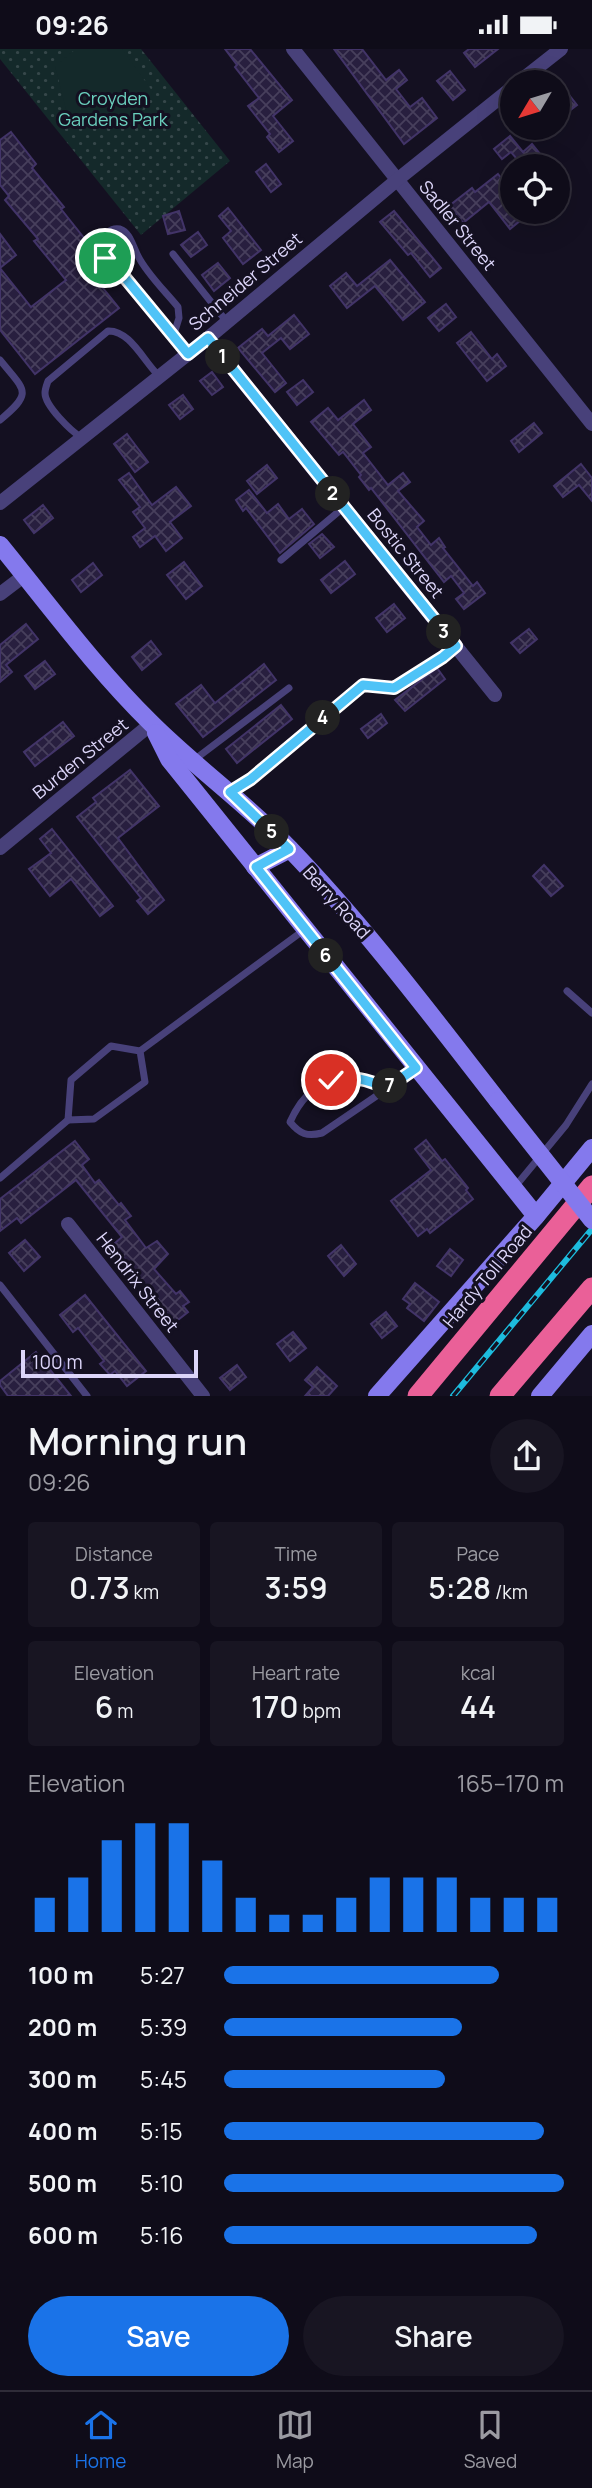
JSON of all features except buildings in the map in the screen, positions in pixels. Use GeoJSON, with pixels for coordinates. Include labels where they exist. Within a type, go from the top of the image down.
{"type":"FeatureCollection","features":[{"type":"Feature","properties":{"kind":"highway","name":"Hardy Toll Road"},"geometry":{"type":"LineString","coordinates":[[418,1396],[592,1186]]}},
{"type":"Feature","properties":{"kind":"highway"},"geometry":{"type":"LineString","coordinates":[[500,1396],[592,1288]]}},
{"type":"Feature","properties":{"kind":"main road","name":"Berry Road"},"geometry":{"type":"LineString","coordinates":[[0,545],[151,724],[230,792],[289,849],[387,958],[592,1220]]}},
{"type":"Feature","properties":{"kind":"main road"},"geometry":{"type":"LineString","coordinates":[[151,724],[169,759],[536,1216]]}},
{"type":"Feature","properties":{"kind":"main road"},"geometry":{"type":"LineString","coordinates":[[256,867],[289,849]]}},
{"type":"Feature","properties":{"kind":"main road"},"geometry":{"type":"LineString","coordinates":[[377,1396],[536,1216],[592,1148]]}},
{"type":"Feature","properties":{"kind":"main road"},"geometry":{"type":"LineString","coordinates":[[540,1396],[592,1334]]}},
{"type":"Feature","properties":{"kind":"street","name":"Sadler Street"},"geometry":{"type":"LineString","coordinates":[[293,49],[592,424]]}},
{"type":"Feature","properties":{"kind":"street"},"geometry":{"type":"LineString","coordinates":[[534,70],[561,49]]}},
{"type":"Feature","properties":{"kind":"street","name":"Schneider Street"},"geometry":{"type":"LineString","coordinates":[[0,503],[208,338],[500,97]]}},
{"type":"Feature","properties":{"kind":"street","name":"Bostic Street"},"geometry":{"type":"LineString","coordinates":[[208,338],[495,695]]}},
{"type":"Feature","properties":{"kind":"street"},"geometry":{"type":"LineString","coordinates":[[0,594],[25,575]]}},
{"type":"Feature","properties":{"kind":"street","name":"Burden Street"},"geometry":{"type":"LineString","coordinates":[[0,848],[151,724]]}},
{"type":"Feature","properties":{"kind":"street","name":"Hendrix Street"},"geometry":{"type":"LineString","coordinates":[[68,1224],[203,1396]]}},
{"type":"Feature","properties":{"kind":"lane"},"geometry":{"type":"LineString","coordinates":[[174,334],[179,317],[178,307],[138,258],[131,240],[123,231],[110,230],[99,244],[100,251],[161,323],[174,334],[188,354]]}},
{"type":"Feature","properties":{"kind":"lane"},"geometry":{"type":"LineString","coordinates":[[173,254],[227,322]]}},
{"type":"Feature","properties":{"kind":"lane"},"geometry":{"type":"LineString","coordinates":[[82,437],[69,429],[46,400],[44,391],[48,381],[108,331],[116,331],[125,336],[148,366],[160,376]]}},
{"type":"Feature","properties":{"kind":"lane"},"geometry":{"type":"LineString","coordinates":[[0,360],[23,394],[21,403],[0,420]]}},
{"type":"Feature","properties":{"kind":"lane"},"geometry":{"type":"LineString","coordinates":[[281,560],[344,507]]}},
{"type":"Feature","properties":{"kind":"lane"},"geometry":{"type":"LineString","coordinates":[[230,792],[251,779],[363,685],[394,688],[456,646]]}},
{"type":"Feature","properties":{"kind":"lane"},"geometry":{"type":"LineString","coordinates":[[194,760],[289,688]]}},
{"type":"Feature","properties":{"kind":"lane"},"geometry":{"type":"LineString","coordinates":[[68,1120],[71,1080],[111,1046],[140,1051],[304,930]]}},
{"type":"Feature","properties":{"kind":"lane"},"geometry":{"type":"LineString","coordinates":[[566,991],[592,1013]]}},
{"type":"Feature","properties":{"kind":"lane"},"geometry":{"type":"LineString","coordinates":[[0,1178],[68,1120],[94,1119],[145,1082],[140,1051]]}},
{"type":"Feature","properties":{"kind":"lane"},"geometry":{"type":"LineString","coordinates":[[387,1088],[351,1077],[331,1080],[305,1097],[290,1122],[298,1132],[309,1137],[322,1133],[416,1068]]}},
{"type":"Feature","properties":{"kind":"lane"},"geometry":{"type":"LineString","coordinates":[[514,1189],[566,1125],[592,1084]]}},
{"type":"Feature","properties":{"kind":"lane"},"geometry":{"type":"LineString","coordinates":[[0,1285],[87,1396]]}},
{"type":"Feature","properties":{"kind":"green space","name":"Croyden Gardens Park"},"geometry":{"type":"Polygon","coordinates":[[[0,49],[141,49],[230,161],[141,235],[0,59],[0,49]]]}},
{"type":"Feature","properties":{"kind":"green space"},"geometry":{"type":"Polygon","coordinates":[[[76,49],[122,49],[153,92],[134,123],[67,113],[55,66],[76,49]]]}},
{"type":"Feature","properties":{"kind":"railway"},"geometry":{"type":"LineString","coordinates":[[453,1396],[592,1229]]}},
{"type":"Feature","properties":{"kind":"route"},"geometry":{"type":"LineString","coordinates":[[105,258],[117,268],[188,354],[208,338],[456,646],[394,688],[363,685],[251,779],[230,792],[289,849],[256,867],[416,1068],[387,1088],[351,1077],[331,1080]]}}]}
